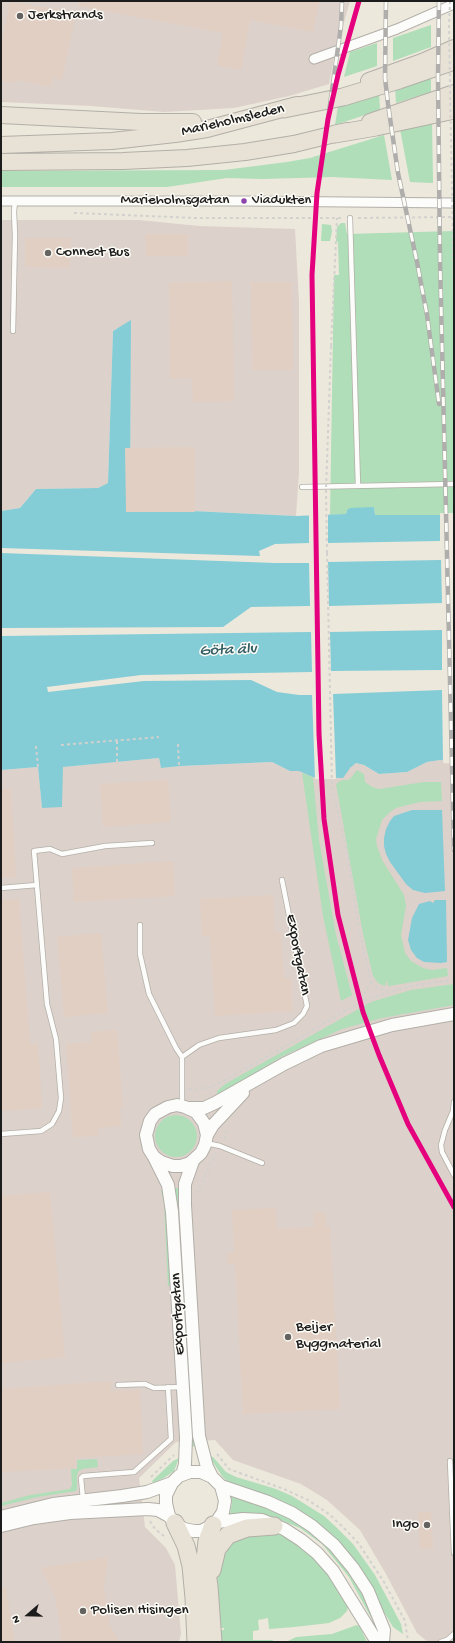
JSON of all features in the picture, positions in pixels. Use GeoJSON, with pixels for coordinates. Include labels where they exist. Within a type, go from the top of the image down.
{"type":"FeatureCollection","features":[{"type":"Feature","properties":{"kind":"highway","name":"Marieholmsleden"},"geometry":{"type":"LineString","coordinates":[[1,145],[112,141],[207,129],[284,109],[422,62],[454,48]]}},
{"type":"Feature","properties":{"kind":"highway"},"geometry":{"type":"LineString","coordinates":[[284,109],[343,97],[454,61]]}},
{"type":"Feature","properties":{"kind":"highway","name":"Marieholmsleden"},"geometry":{"type":"LineString","coordinates":[[1,162],[124,161],[187,158],[245,152],[294,144],[335,134],[454,93]]}},
{"type":"Feature","properties":{"kind":"highway"},"geometry":{"type":"LineString","coordinates":[[335,134],[376,127],[454,110]]}},
{"type":"Feature","properties":{"kind":"highway"},"geometry":{"type":"LineString","coordinates":[[1,116],[152,123],[232,122]]}},
{"type":"Feature","properties":{"kind":"highway"},"geometry":{"type":"LineString","coordinates":[[172,1520],[186,1546],[191,1566],[196,1642]]}},
{"type":"Feature","properties":{"kind":"highway"},"geometry":{"type":"LineString","coordinates":[[213,1642],[209,1586],[205,1568],[205,1548],[215,1524]]}},
{"type":"Feature","properties":{"kind":"highway"},"geometry":{"type":"LineString","coordinates":[[209,1586],[215,1555],[220,1544],[226,1537],[232,1532],[247,1528],[274,1526]]}},
{"type":"Feature","properties":{"kind":"street"},"geometry":{"type":"LineString","coordinates":[[421,19],[445,1]]}},
{"type":"Feature","properties":{"kind":"street"},"geometry":{"type":"LineString","coordinates":[[314,58],[398,29],[454,4]]}},
{"type":"Feature","properties":{"kind":"street","name":"Marieholmsgatan"},"geometry":{"type":"LineString","coordinates":[[1,200],[454,204]]}},
{"type":"Feature","properties":{"kind":"street"},"geometry":{"type":"LineString","coordinates":[[253,1083],[302,1055],[338,1040],[392,1025],[454,1014]]}},
{"type":"Feature","properties":{"kind":"street","name":"Exportgatan"},"geometry":{"type":"LineString","coordinates":[[182,1475],[185,1464],[186,1437],[172,1205],[168,1185],[149,1149],[146,1140],[146,1130],[155,1114],[163,1108],[172,1106],[204,1108],[253,1083]]}},
{"type":"Feature","properties":{"kind":"street","name":"Exportgatan"},"geometry":{"type":"LineString","coordinates":[[253,1083],[221,1114],[206,1139],[201,1153],[193,1161],[186,1180],[185,1205],[199,1436],[202,1452],[212,1477],[221,1486],[268,1502],[292,1513],[312,1526],[334,1545],[353,1568],[368,1591],[384,1630],[383,1642]]}},
{"type":"Feature","properties":{"kind":"street"},"geometry":{"type":"LineString","coordinates":[[185,1107],[196,1112],[202,1119],[206,1139]]}},
{"type":"Feature","properties":{"kind":"street"},"geometry":{"type":"LineString","coordinates":[[154,1157],[161,1162],[173,1166],[182,1166],[193,1161]]}},
{"type":"Feature","properties":{"kind":"street"},"geometry":{"type":"LineString","coordinates":[[1,1517],[53,1504],[140,1493],[158,1489],[172,1483],[182,1475],[197,1472],[212,1477]]}},
{"type":"Feature","properties":{"kind":"street"},"geometry":{"type":"LineString","coordinates":[[172,1483],[166,1499],[166,1508],[172,1520]]}},
{"type":"Feature","properties":{"kind":"street"},"geometry":{"type":"LineString","coordinates":[[215,1524],[223,1512],[225,1505],[225,1497],[221,1486]]}},
{"type":"Feature","properties":{"kind":"street"},"geometry":{"type":"LineString","coordinates":[[1,1526],[34,1518],[70,1513],[124,1509],[153,1509],[184,1529],[194,1531],[204,1530],[215,1524],[255,1519],[284,1529],[301,1540],[325,1562],[345,1589],[377,1642]]}},
{"type":"Feature","properties":{"kind":"lane"},"geometry":{"type":"LineString","coordinates":[[13,331],[15,201]]}},
{"type":"Feature","properties":{"kind":"lane"},"geometry":{"type":"LineString","coordinates":[[350,218],[358,486]]}},
{"type":"Feature","properties":{"kind":"lane"},"geometry":{"type":"LineString","coordinates":[[302,487],[454,484]]}},
{"type":"Feature","properties":{"kind":"lane"},"geometry":{"type":"LineString","coordinates":[[1,1134],[41,1131],[52,1124],[59,1111],[60,1098],[56,1039],[47,1004],[34,851],[50,849],[62,854],[105,846],[152,843]]}},
{"type":"Feature","properties":{"kind":"lane","name":"Exportgatan"},"geometry":{"type":"LineString","coordinates":[[182,1057],[199,1045],[219,1038],[276,1030],[294,1023],[303,1014],[307,1006],[282,880]]}},
{"type":"Feature","properties":{"kind":"lane"},"geometry":{"type":"LineString","coordinates":[[1,888],[37,885]]}},
{"type":"Feature","properties":{"kind":"lane"},"geometry":{"type":"LineString","coordinates":[[140,925],[140,954],[149,994],[182,1057],[181,1090],[185,1107]]}},
{"type":"Feature","properties":{"kind":"lane"},"geometry":{"type":"LineString","coordinates":[[454,1102],[453,1110],[441,1145],[442,1152],[454,1175]]}},
{"type":"Feature","properties":{"kind":"lane"},"geometry":{"type":"LineString","coordinates":[[206,1139],[262,1163]]}},
{"type":"Feature","properties":{"kind":"lane"},"geometry":{"type":"LineString","coordinates":[[118,1385],[145,1384],[154,1388],[183,1387]]}},
{"type":"Feature","properties":{"kind":"lane"},"geometry":{"type":"LineString","coordinates":[[83,1500],[81,1478],[84,1476],[134,1472],[171,1439],[168,1387]]}},
{"type":"Feature","properties":{"kind":"lane"},"geometry":{"type":"LineString","coordinates":[[450,1461],[454,1553]]}},
{"type":"Feature","properties":{"kind":"lane"},"geometry":{"type":"LineString","coordinates":[[441,1642],[447,1640],[454,1634]]}},
{"type":"Feature","properties":{"kind":"path"},"geometry":{"type":"LineString","coordinates":[[450,1],[454,306]]}},
{"type":"Feature","properties":{"kind":"path","name":"Marieholmsgatan"},"geometry":{"type":"LineString","coordinates":[[74,212],[195,218],[454,217]]}},
{"type":"Feature","properties":{"kind":"path"},"geometry":{"type":"LineString","coordinates":[[337,218],[326,498],[328,659],[332,785],[348,858],[360,935],[371,981],[375,986],[388,992]]}},
{"type":"Feature","properties":{"kind":"path"},"geometry":{"type":"LineString","coordinates":[[61,745],[159,737]]}},
{"type":"Feature","properties":{"kind":"path"},"geometry":{"type":"LineString","coordinates":[[117,741],[117,762]]}},
{"type":"Feature","properties":{"kind":"path"},"geometry":{"type":"LineString","coordinates":[[178,744],[179,766]]}},
{"type":"Feature","properties":{"kind":"path"},"geometry":{"type":"LineString","coordinates":[[36,746],[38,767]]}},
{"type":"Feature","properties":{"kind":"path"},"geometry":{"type":"LineString","coordinates":[[181,1090],[207,1088],[225,1080],[360,1003],[388,992],[415,985],[454,980]]}},
{"type":"Feature","properties":{"kind":"path"},"geometry":{"type":"LineString","coordinates":[[360,1003],[371,981]]}},
{"type":"Feature","properties":{"kind":"path"},"geometry":{"type":"LineString","coordinates":[[207,1088],[214,1103]]}},
{"type":"Feature","properties":{"kind":"path"},"geometry":{"type":"LineString","coordinates":[[196,1194],[226,1134],[228,1127],[221,1114]]}},
{"type":"Feature","properties":{"kind":"shaded area"},"geometry":{"type":"Polygon","coordinates":[[[1,1],[350,1],[334,58],[329,84],[289,96],[234,108],[164,112],[91,106],[1,102],[1,1]]]}},
{"type":"Feature","properties":{"kind":"shaded area"},"geometry":{"type":"Polygon","coordinates":[[[1,220],[139,220],[199,226],[295,229],[299,302],[299,472],[296,516],[130,508],[131,321],[113,331],[108,483],[98,488],[36,489],[20,508],[1,511],[1,220]]]}},
{"type":"Feature","properties":{"kind":"shaded area"},"geometry":{"type":"Polygon","coordinates":[[[159,758],[161,768],[272,762],[290,771],[299,771],[350,768],[356,763],[364,765],[379,774],[407,772],[427,762],[440,760],[454,762],[454,1642],[428,1642],[417,1633],[386,1574],[360,1530],[327,1500],[301,1484],[233,1460],[215,1440],[176,1442],[139,1478],[145,1527],[166,1548],[175,1565],[181,1634],[179,1642],[1,1642],[1,770],[38,767],[42,807],[62,807],[62,767],[159,758]]]}},
{"type":"Feature","properties":{"kind":"green space"},"geometry":{"type":"Polygon","coordinates":[[[431,25],[431,47],[393,61],[393,38],[431,25]]]}},
{"type":"Feature","properties":{"kind":"green space"},"geometry":{"type":"Polygon","coordinates":[[[377,43],[377,66],[344,77],[350,52],[377,43]]]}},
{"type":"Feature","properties":{"kind":"green space"},"geometry":{"type":"Polygon","coordinates":[[[431,77],[431,92],[396,103],[395,87],[431,77]]]}},
{"type":"Feature","properties":{"kind":"green space"},"geometry":{"type":"Polygon","coordinates":[[[379,93],[380,110],[335,125],[338,106],[379,93]]]}},
{"type":"Feature","properties":{"kind":"green space"},"geometry":{"type":"Polygon","coordinates":[[[432,121],[433,183],[410,182],[400,129],[432,121]]]}},
{"type":"Feature","properties":{"kind":"green space"},"geometry":{"type":"Polygon","coordinates":[[[384,135],[392,180],[332,177],[263,179],[227,178],[167,187],[1,187],[1,171],[224,170],[310,158],[384,135]]]}},
{"type":"Feature","properties":{"kind":"green space"},"geometry":{"type":"Polygon","coordinates":[[[341,223],[345,223],[347,234],[454,231],[454,515],[375,515],[374,507],[347,512],[345,514],[330,515],[334,275],[339,275],[338,242],[336,241],[337,227],[341,223]]]}},
{"type":"Feature","properties":{"kind":"green space"},"geometry":{"type":"Polygon","coordinates":[[[322,224],[331,225],[332,231],[330,241],[321,241],[322,224]]]}},
{"type":"Feature","properties":{"kind":"green space"},"geometry":{"type":"Polygon","coordinates":[[[357,770],[364,774],[365,782],[372,787],[379,789],[424,782],[441,782],[442,801],[420,802],[396,808],[382,820],[376,839],[382,860],[404,895],[406,906],[401,935],[405,953],[411,961],[423,968],[432,970],[447,968],[448,976],[389,986],[387,980],[385,986],[378,983],[373,976],[363,934],[336,784],[342,780],[349,780],[357,770]]]}},
{"type":"Feature","properties":{"kind":"green space"},"geometry":{"type":"Polygon","coordinates":[[[302,773],[313,777],[319,840],[336,935],[352,995],[341,1001],[323,916],[302,773]]]}},
{"type":"Feature","properties":{"kind":"green space"},"geometry":{"type":"Polygon","coordinates":[[[454,984],[454,1005],[382,1018],[342,1029],[283,1056],[217,1096],[217,1091],[225,1084],[371,1002],[411,990],[454,984]]]}},
{"type":"Feature","properties":{"kind":"green space"},"geometry":{"type":"Polygon","coordinates":[[[172,1115],[180,1115],[188,1118],[194,1124],[197,1136],[194,1148],[188,1154],[180,1157],[172,1157],[164,1154],[158,1148],[155,1140],[155,1132],[158,1124],[164,1118],[172,1115]]]}},
{"type":"Feature","properties":{"kind":"green space"},"geometry":{"type":"Polygon","coordinates":[[[174,1188],[180,1188],[184,1282],[181,1282],[174,1188]]]}},
{"type":"Feature","properties":{"kind":"green space"},"geometry":{"type":"Polygon","coordinates":[[[161,1190],[163,1190],[165,1195],[172,1285],[168,1286],[164,1204],[161,1190]]]}},
{"type":"Feature","properties":{"kind":"green space"},"geometry":{"type":"Polygon","coordinates":[[[186,1311],[196,1446],[190,1447],[183,1312],[186,1311]]]}},
{"type":"Feature","properties":{"kind":"green space"},"geometry":{"type":"Polygon","coordinates":[[[209,1456],[213,1457],[226,1472],[236,1477],[276,1489],[292,1496],[324,1516],[336,1527],[353,1544],[375,1575],[401,1624],[403,1634],[393,1627],[375,1597],[337,1541],[228,1482],[222,1476],[209,1456]]]}},
{"type":"Feature","properties":{"kind":"green space"},"geometry":{"type":"Polygon","coordinates":[[[179,1458],[174,1471],[153,1483],[152,1481],[173,1461],[179,1458]]]}},
{"type":"Feature","properties":{"kind":"green space"},"geometry":{"type":"Polygon","coordinates":[[[97,1459],[98,1467],[82,1469],[78,1472],[76,1491],[38,1497],[1,1506],[1,1503],[30,1495],[70,1489],[72,1485],[71,1469],[77,1469],[77,1460],[97,1459]]]}},
{"type":"Feature","properties":{"kind":"green space"},"geometry":{"type":"Polygon","coordinates":[[[231,1496],[273,1508],[324,1540],[357,1580],[376,1622],[374,1623],[349,1577],[322,1544],[300,1528],[273,1517],[266,1515],[230,1514],[232,1503],[231,1496]]]}},
{"type":"Feature","properties":{"kind":"green space"},"geometry":{"type":"Polygon","coordinates":[[[272,1533],[284,1536],[304,1548],[325,1569],[348,1606],[347,1611],[340,1618],[329,1623],[294,1627],[269,1629],[268,1618],[258,1620],[259,1630],[253,1631],[253,1640],[272,1640],[275,1642],[222,1642],[221,1630],[224,1630],[224,1628],[220,1628],[217,1573],[224,1551],[231,1542],[240,1536],[272,1533]]]}},
{"type":"Feature","properties":{"kind":"green space"},"geometry":{"type":"Polygon","coordinates":[[[357,1625],[360,1627],[367,1642],[286,1642],[296,1637],[332,1634],[357,1625]]]}},
{"type":"Feature","properties":{"kind":"water","name":"Göta älv"},"geometry":{"type":"Polygon","coordinates":[[[131,320],[130,508],[296,516],[345,514],[350,508],[374,507],[375,515],[454,515],[454,762],[440,760],[427,762],[407,772],[379,774],[364,765],[356,763],[350,768],[343,778],[313,777],[299,771],[290,771],[272,762],[161,768],[159,758],[63,767],[62,807],[42,808],[38,767],[1,770],[1,511],[20,508],[36,489],[98,488],[108,483],[113,331],[131,320]]]}},
{"type":"Feature","properties":{"kind":"water"},"geometry":{"type":"Polygon","coordinates":[[[412,810],[442,810],[445,891],[425,893],[413,890],[406,884],[386,854],[384,838],[390,821],[394,816],[412,810]]]}},
{"type":"Feature","properties":{"kind":"water"},"geometry":{"type":"Polygon","coordinates":[[[435,900],[446,900],[447,962],[441,963],[424,962],[417,958],[411,950],[408,940],[412,918],[419,904],[430,901],[433,903],[435,900]]]}},
{"type":"Feature","properties":{"kind":"pier"},"geometry":{"type":"Polygon","coordinates":[[[328,513],[328,543],[440,541],[440,513],[454,513],[454,764],[443,763],[442,690],[333,694],[336,779],[315,779],[312,695],[277,692],[251,680],[144,681],[48,692],[47,687],[141,675],[312,672],[311,632],[1,636],[1,628],[223,627],[251,607],[310,606],[309,563],[1,553],[1,548],[260,556],[259,551],[275,544],[309,543],[309,514],[328,513]],[[441,560],[328,562],[329,606],[442,603],[441,560]],[[442,630],[330,632],[331,671],[442,670],[442,630]]]}},
{"type":"Feature","properties":{"kind":"building"},"geometry":{"type":"Polygon","coordinates":[[[79,1],[319,1],[313,32],[250,20],[241,70],[217,65],[223,33],[78,6],[79,1]]]}},
{"type":"Feature","properties":{"kind":"building"},"geometry":{"type":"Polygon","coordinates":[[[10,2],[70,11],[75,18],[62,80],[53,78],[51,87],[16,80],[15,83],[1,81],[1,48],[10,2]]]}},
{"type":"Feature","properties":{"kind":"building"},"geometry":{"type":"Polygon","coordinates":[[[145,234],[188,234],[188,256],[146,256],[145,234]]]}},
{"type":"Feature","properties":{"kind":"building","name":"Connect Bus"},"geometry":{"type":"Polygon","coordinates":[[[25,238],[71,238],[70,268],[25,267],[25,238]]]}},
{"type":"Feature","properties":{"kind":"building"},"geometry":{"type":"Polygon","coordinates":[[[232,281],[234,401],[193,402],[192,378],[170,379],[169,283],[232,281]]]}},
{"type":"Feature","properties":{"kind":"building"},"geometry":{"type":"Polygon","coordinates":[[[251,282],[292,282],[293,370],[252,370],[251,282]]]}},
{"type":"Feature","properties":{"kind":"building"},"geometry":{"type":"Polygon","coordinates":[[[195,447],[195,512],[126,512],[125,448],[195,447]]]}},
{"type":"Feature","properties":{"kind":"building"},"geometry":{"type":"Polygon","coordinates":[[[168,780],[171,822],[103,827],[100,784],[168,780]]]}},
{"type":"Feature","properties":{"kind":"building"},"geometry":{"type":"Polygon","coordinates":[[[1,789],[11,789],[16,877],[1,878],[1,789]]]}},
{"type":"Feature","properties":{"kind":"building"},"geometry":{"type":"Polygon","coordinates":[[[173,861],[175,896],[74,902],[72,868],[173,861]]]}},
{"type":"Feature","properties":{"kind":"building"},"geometry":{"type":"Polygon","coordinates":[[[273,895],[275,932],[281,932],[284,978],[291,978],[293,1011],[215,1016],[210,936],[202,936],[200,899],[273,895]]]}},
{"type":"Feature","properties":{"kind":"building"},"geometry":{"type":"Polygon","coordinates":[[[19,899],[30,1044],[38,1043],[42,1108],[1,1111],[1,900],[19,899]]]}},
{"type":"Feature","properties":{"kind":"building"},"geometry":{"type":"Polygon","coordinates":[[[101,933],[108,1013],[64,1017],[57,937],[101,933]]]}},
{"type":"Feature","properties":{"kind":"building"},"geometry":{"type":"Polygon","coordinates":[[[117,1030],[123,1108],[120,1108],[121,1126],[99,1128],[98,1136],[73,1137],[66,1044],[92,1042],[91,1032],[117,1030]]]}},
{"type":"Feature","properties":{"kind":"building"},"geometry":{"type":"Polygon","coordinates":[[[50,1192],[65,1357],[1,1363],[1,1196],[50,1192]]]}},
{"type":"Feature","properties":{"kind":"building","name":"Beijer Byggmaterial"},"geometry":{"type":"Polygon","coordinates":[[[276,1208],[277,1229],[314,1227],[313,1215],[320,1211],[326,1215],[326,1226],[330,1226],[340,1409],[243,1414],[235,1264],[228,1265],[227,1253],[234,1253],[232,1210],[276,1208]]]}},
{"type":"Feature","properties":{"kind":"building"},"geometry":{"type":"Polygon","coordinates":[[[111,1381],[111,1391],[140,1390],[143,1454],[76,1458],[76,1468],[1,1472],[1,1389],[111,1381]]]}},
{"type":"Feature","properties":{"kind":"building"},"geometry":{"type":"Polygon","coordinates":[[[418,1512],[431,1512],[433,1548],[420,1549],[418,1512]]]}},
{"type":"Feature","properties":{"kind":"building","name":"Polisen Hisingen"},"geometry":{"type":"Polygon","coordinates":[[[108,1557],[104,1588],[110,1625],[119,1642],[60,1642],[61,1633],[55,1596],[41,1568],[108,1557]]]}},
{"type":"Feature","properties":{"kind":"building"},"geometry":{"type":"Polygon","coordinates":[[[6,1588],[15,1642],[1,1642],[1,1589],[6,1588]]]}},
{"type":"Feature","properties":{"kind":"railway"},"geometry":{"type":"LineString","coordinates":[[328,119],[341,26],[342,1]]}},
{"type":"Feature","properties":{"kind":"railway"},"geometry":{"type":"LineString","coordinates":[[386,1],[385,78],[388,104],[398,173],[427,315],[439,404]]}},
{"type":"Feature","properties":{"kind":"railway"},"geometry":{"type":"LineString","coordinates":[[439,1],[438,77],[440,260],[454,850]]}},
{"type":"Feature","properties":{"kind":"transit line"},"geometry":{"type":"LineString","coordinates":[[359,1],[338,75],[328,119],[317,193],[312,275],[319,734],[324,819],[338,915],[363,1012],[408,1124],[454,1207]]}},
{"type":"Feature","properties":{"kind":"place","name":"Jerkstrands"},"geometry":{"type":"Point","coordinates":[20,16]}},
{"type":"Feature","properties":{"kind":"place","name":"Viadukten"},"geometry":{"type":"Point","coordinates":[244,201]}},
{"type":"Feature","properties":{"kind":"place","name":"Connect Bus"},"geometry":{"type":"Point","coordinates":[48,253]}},
{"type":"Feature","properties":{"kind":"place","name":"Beijer Byggmaterial"},"geometry":{"type":"Point","coordinates":[288,1337]}},
{"type":"Feature","properties":{"kind":"place","name":"Ingo"},"geometry":{"type":"Point","coordinates":[427,1525]}},
{"type":"Feature","properties":{"kind":"place","name":"Polisen Hisingen"},"geometry":{"type":"Point","coordinates":[83,1611]}}]}
